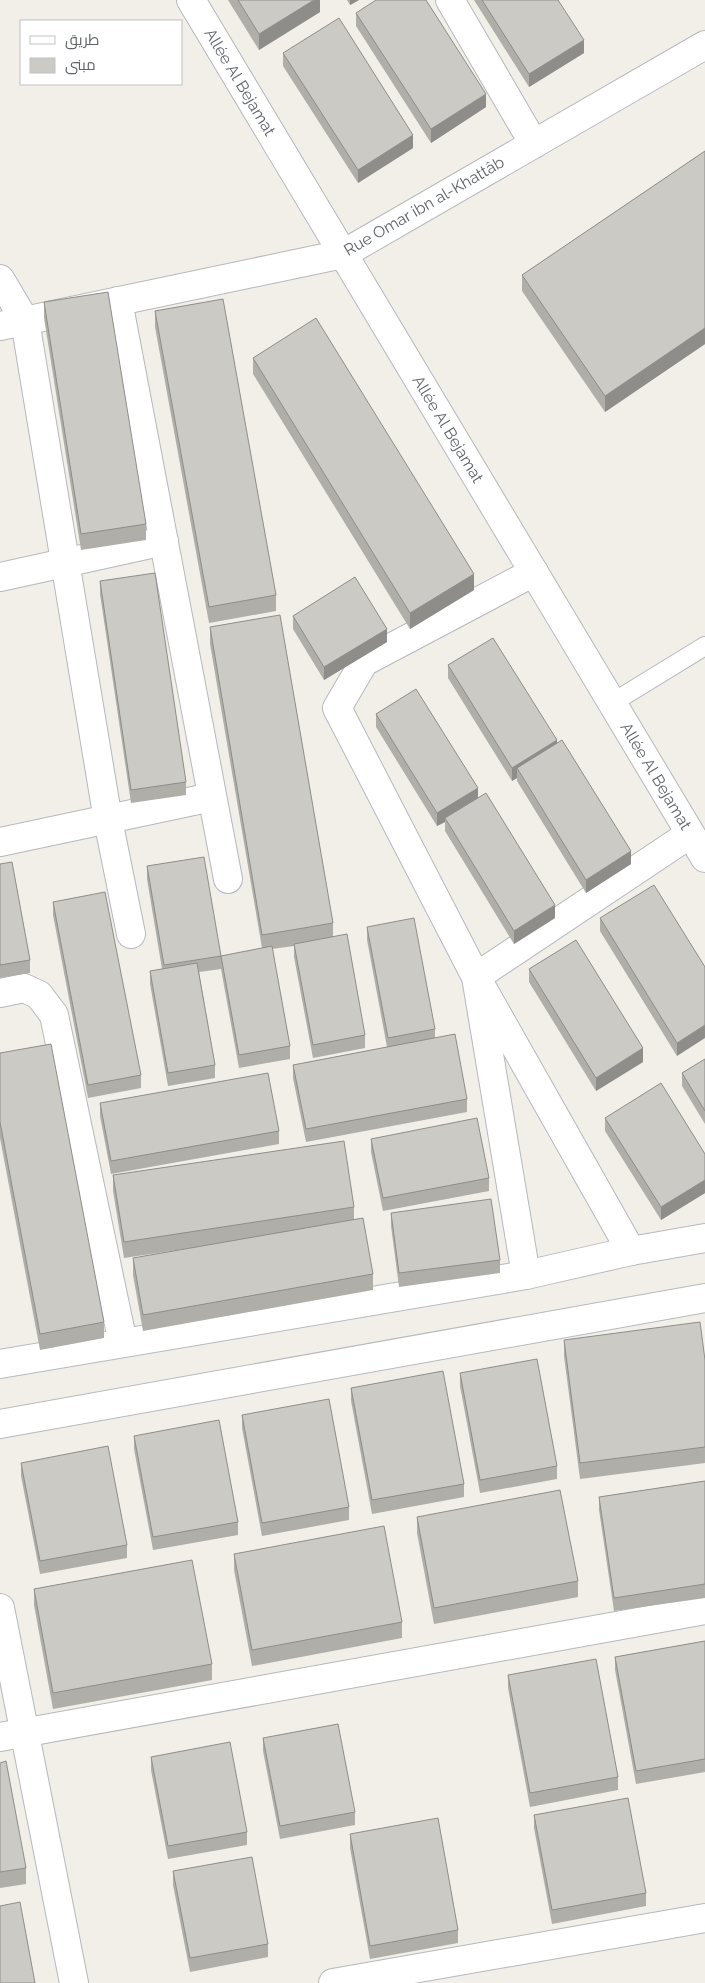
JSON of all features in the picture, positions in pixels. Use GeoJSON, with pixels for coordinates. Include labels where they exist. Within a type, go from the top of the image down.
{"type":"FeatureCollection","features":[{"type":"Feature","properties":{"kind":"street","name":"Allée Al Bejamat"},"geometry":{"type":"LineString","coordinates":[[191,0],[705,858]]}},
{"type":"Feature","properties":{"kind":"street"},"geometry":{"type":"LineString","coordinates":[[450,0],[534,144]]}},
{"type":"Feature","properties":{"kind":"street","name":"Rue Omar ibn al-Khattâb"},"geometry":{"type":"LineString","coordinates":[[12,323],[343,254],[705,45]]}},
{"type":"Feature","properties":{"kind":"street"},"geometry":{"type":"LineString","coordinates":[[0,278],[12,323],[64,563],[108,820],[130,934]]}},
{"type":"Feature","properties":{"kind":"street"},"geometry":{"type":"LineString","coordinates":[[118,301],[228,879]]}},
{"type":"Feature","properties":{"kind":"street"},"geometry":{"type":"LineString","coordinates":[[0,577],[164,542]]}},
{"type":"Feature","properties":{"kind":"street"},"geometry":{"type":"LineString","coordinates":[[534,572],[364,662],[337,708],[476,977],[631,1251]]}},
{"type":"Feature","properties":{"kind":"street"},"geometry":{"type":"LineString","coordinates":[[0,842],[212,797]]}},
{"type":"Feature","properties":{"kind":"street"},"geometry":{"type":"LineString","coordinates":[[476,977],[690,834]]}},
{"type":"Feature","properties":{"kind":"street"},"geometry":{"type":"LineString","coordinates":[[476,977],[526,1275]]}},
{"type":"Feature","properties":{"kind":"street"},"geometry":{"type":"LineString","coordinates":[[0,993],[24,988],[38,995],[54,1014],[123,1343]]}},
{"type":"Feature","properties":{"kind":"street"},"geometry":{"type":"LineString","coordinates":[[1,1358],[123,1343],[526,1275],[631,1251],[705,1238]]}},
{"type":"Feature","properties":{"kind":"street"},"geometry":{"type":"LineString","coordinates":[[0,1424],[705,1298]]}},
{"type":"Feature","properties":{"kind":"street"},"geometry":{"type":"LineString","coordinates":[[0,1608],[12,1735],[74,1983]]}},
{"type":"Feature","properties":{"kind":"street"},"geometry":{"type":"LineString","coordinates":[[12,1735],[705,1610]]}},
{"type":"Feature","properties":{"kind":"street"},"geometry":{"type":"LineString","coordinates":[[333,1983],[705,1918]]}},
{"type":"Feature","properties":{"kind":"lane"},"geometry":{"type":"LineString","coordinates":[[612,703],[705,646]]}},
{"type":"Feature","properties":{"kind":"building"},"geometry":{"type":"Polygon","coordinates":[[[238,0],[314,0],[259,34],[238,0]]]}},
{"type":"Feature","properties":{"kind":"building"},"geometry":{"type":"Polygon","coordinates":[[[376,0],[426,0],[486,94],[431,129],[356,13],[376,0]]]}},
{"type":"Feature","properties":{"kind":"building"},"geometry":{"type":"Polygon","coordinates":[[[482,0],[558,0],[584,40],[529,74],[482,0]]]}},
{"type":"Feature","properties":{"kind":"building"},"geometry":{"type":"Polygon","coordinates":[[[339,18],[413,135],[358,170],[283,53],[339,18]]]}},
{"type":"Feature","properties":{"kind":"building"},"geometry":{"type":"Polygon","coordinates":[[[705,151],[705,328],[605,396],[522,275],[705,151]]]}},
{"type":"Feature","properties":{"kind":"building"},"geometry":{"type":"Polygon","coordinates":[[[108,292],[146,524],[81,534],[44,302],[108,292]]]}},
{"type":"Feature","properties":{"kind":"building"},"geometry":{"type":"Polygon","coordinates":[[[223,299],[276,595],[209,607],[155,311],[223,299]]]}},
{"type":"Feature","properties":{"kind":"building"},"geometry":{"type":"Polygon","coordinates":[[[316,318],[474,574],[410,613],[253,358],[316,318]]]}},
{"type":"Feature","properties":{"kind":"building"},"geometry":{"type":"Polygon","coordinates":[[[155,573],[186,782],[131,790],[100,581],[155,573]]]}},
{"type":"Feature","properties":{"kind":"building"},"geometry":{"type":"Polygon","coordinates":[[[355,577],[387,629],[324,667],[293,616],[355,577]]]}},
{"type":"Feature","properties":{"kind":"building"},"geometry":{"type":"Polygon","coordinates":[[[280,615],[333,923],[262,935],[210,627],[280,615]]]}},
{"type":"Feature","properties":{"kind":"building"},"geometry":{"type":"Polygon","coordinates":[[[493,638],[557,740],[512,768],[448,665],[493,638]]]}},
{"type":"Feature","properties":{"kind":"building"},"geometry":{"type":"Polygon","coordinates":[[[416,689],[478,788],[437,813],[376,714],[416,689]]]}},
{"type":"Feature","properties":{"kind":"building"},"geometry":{"type":"Polygon","coordinates":[[[562,740],[631,851],[586,880],[517,768],[562,740]]]}},
{"type":"Feature","properties":{"kind":"building"},"geometry":{"type":"Polygon","coordinates":[[[486,793],[555,905],[514,931],[445,818],[486,793]]]}},
{"type":"Feature","properties":{"kind":"building"},"geometry":{"type":"Polygon","coordinates":[[[204,857],[221,956],[164,965],[147,866],[204,857]]]}},
{"type":"Feature","properties":{"kind":"building"},"geometry":{"type":"Polygon","coordinates":[[[12,862],[30,960],[0,965],[0,864],[12,862]]]}},
{"type":"Feature","properties":{"kind":"building"},"geometry":{"type":"Polygon","coordinates":[[[654,885],[705,967],[705,1025],[677,1043],[600,918],[654,885]]]}},
{"type":"Feature","properties":{"kind":"building"},"geometry":{"type":"Polygon","coordinates":[[[105,892],[141,1075],[88,1085],[53,902],[105,892]]]}},
{"type":"Feature","properties":{"kind":"building"},"geometry":{"type":"Polygon","coordinates":[[[414,918],[435,1029],[388,1038],[367,927],[414,918]]]}},
{"type":"Feature","properties":{"kind":"building"},"geometry":{"type":"Polygon","coordinates":[[[347,934],[365,1035],[313,1045],[294,944],[347,934]]]}},
{"type":"Feature","properties":{"kind":"building"},"geometry":{"type":"Polygon","coordinates":[[[576,940],[643,1048],[596,1078],[529,969],[576,940]]]}},
{"type":"Feature","properties":{"kind":"building"},"geometry":{"type":"Polygon","coordinates":[[[272,946],[290,1046],[239,1055],[221,956],[272,946]]]}},
{"type":"Feature","properties":{"kind":"building"},"geometry":{"type":"Polygon","coordinates":[[[197,963],[215,1065],[168,1073],[150,971],[197,963]]]}},
{"type":"Feature","properties":{"kind":"building"},"geometry":{"type":"Polygon","coordinates":[[[455,1034],[467,1099],[306,1129],[293,1065],[455,1034]]]}},
{"type":"Feature","properties":{"kind":"building"},"geometry":{"type":"Polygon","coordinates":[[[51,1044],[104,1322],[40,1334],[0,1122],[0,1053],[51,1044]]]}},
{"type":"Feature","properties":{"kind":"building"},"geometry":{"type":"Polygon","coordinates":[[[705,1059],[705,1111],[682,1073],[705,1059]]]}},
{"type":"Feature","properties":{"kind":"building"},"geometry":{"type":"Polygon","coordinates":[[[268,1073],[279,1131],[111,1161],[100,1103],[268,1073]]]}},
{"type":"Feature","properties":{"kind":"building"},"geometry":{"type":"Polygon","coordinates":[[[661,1083],[705,1154],[705,1180],[661,1207],[605,1118],[661,1083]]]}},
{"type":"Feature","properties":{"kind":"building"},"geometry":{"type":"Polygon","coordinates":[[[477,1118],[489,1178],[383,1198],[371,1139],[477,1118]]]}},
{"type":"Feature","properties":{"kind":"building"},"geometry":{"type":"Polygon","coordinates":[[[344,1141],[354,1207],[124,1242],[113,1175],[344,1141]]]}},
{"type":"Feature","properties":{"kind":"building"},"geometry":{"type":"Polygon","coordinates":[[[491,1199],[500,1260],[399,1273],[391,1213],[491,1199]]]}},
{"type":"Feature","properties":{"kind":"building"},"geometry":{"type":"Polygon","coordinates":[[[363,1218],[373,1274],[143,1315],[133,1258],[363,1218]]]}},
{"type":"Feature","properties":{"kind":"building"},"geometry":{"type":"Polygon","coordinates":[[[700,1322],[705,1360],[705,1447],[580,1463],[564,1340],[700,1322]]]}},
{"type":"Feature","properties":{"kind":"building"},"geometry":{"type":"Polygon","coordinates":[[[537,1359],[557,1466],[480,1480],[460,1373],[537,1359]]]}},
{"type":"Feature","properties":{"kind":"building"},"geometry":{"type":"Polygon","coordinates":[[[443,1371],[464,1484],[372,1500],[351,1388],[443,1371]]]}},
{"type":"Feature","properties":{"kind":"building"},"geometry":{"type":"Polygon","coordinates":[[[329,1399],[349,1507],[262,1523],[242,1415],[329,1399]]]}},
{"type":"Feature","properties":{"kind":"building"},"geometry":{"type":"Polygon","coordinates":[[[219,1420],[238,1522],[153,1537],[134,1436],[219,1420]]]}},
{"type":"Feature","properties":{"kind":"building"},"geometry":{"type":"Polygon","coordinates":[[[108,1446],[127,1545],[40,1561],[21,1463],[108,1446]]]}},
{"type":"Feature","properties":{"kind":"building"},"geometry":{"type":"Polygon","coordinates":[[[705,1481],[705,1584],[614,1598],[599,1497],[705,1481]]]}},
{"type":"Feature","properties":{"kind":"building"},"geometry":{"type":"Polygon","coordinates":[[[560,1490],[578,1581],[434,1608],[417,1517],[560,1490]]]}},
{"type":"Feature","properties":{"kind":"building"},"geometry":{"type":"Polygon","coordinates":[[[384,1526],[402,1622],[252,1650],[234,1554],[384,1526]]]}},
{"type":"Feature","properties":{"kind":"building"},"geometry":{"type":"Polygon","coordinates":[[[192,1560],[212,1664],[53,1693],[34,1589],[192,1560]]]}},
{"type":"Feature","properties":{"kind":"building"},"geometry":{"type":"Polygon","coordinates":[[[705,1641],[705,1759],[636,1771],[615,1657],[705,1641]]]}},
{"type":"Feature","properties":{"kind":"building"},"geometry":{"type":"Polygon","coordinates":[[[596,1659],[618,1777],[530,1793],[508,1675],[596,1659]]]}},
{"type":"Feature","properties":{"kind":"building"},"geometry":{"type":"Polygon","coordinates":[[[338,1724],[355,1812],[280,1826],[263,1738],[338,1724]]]}},
{"type":"Feature","properties":{"kind":"building"},"geometry":{"type":"Polygon","coordinates":[[[230,1742],[247,1832],[168,1846],[151,1757],[230,1742]]]}},
{"type":"Feature","properties":{"kind":"building"},"geometry":{"type":"Polygon","coordinates":[[[6,1761],[26,1868],[0,1872],[0,1763],[6,1761]]]}},
{"type":"Feature","properties":{"kind":"building"},"geometry":{"type":"Polygon","coordinates":[[[628,1798],[646,1893],[552,1910],[534,1815],[628,1798]]]}},
{"type":"Feature","properties":{"kind":"building"},"geometry":{"type":"Polygon","coordinates":[[[438,1818],[458,1930],[370,1946],[350,1834],[438,1818]]]}},
{"type":"Feature","properties":{"kind":"building"},"geometry":{"type":"Polygon","coordinates":[[[252,1857],[268,1944],[190,1958],[173,1871],[252,1857]]]}},
{"type":"Feature","properties":{"kind":"building"},"geometry":{"type":"Polygon","coordinates":[[[20,1902],[35,1983],[0,1983],[0,1906],[20,1902]]]}}]}
